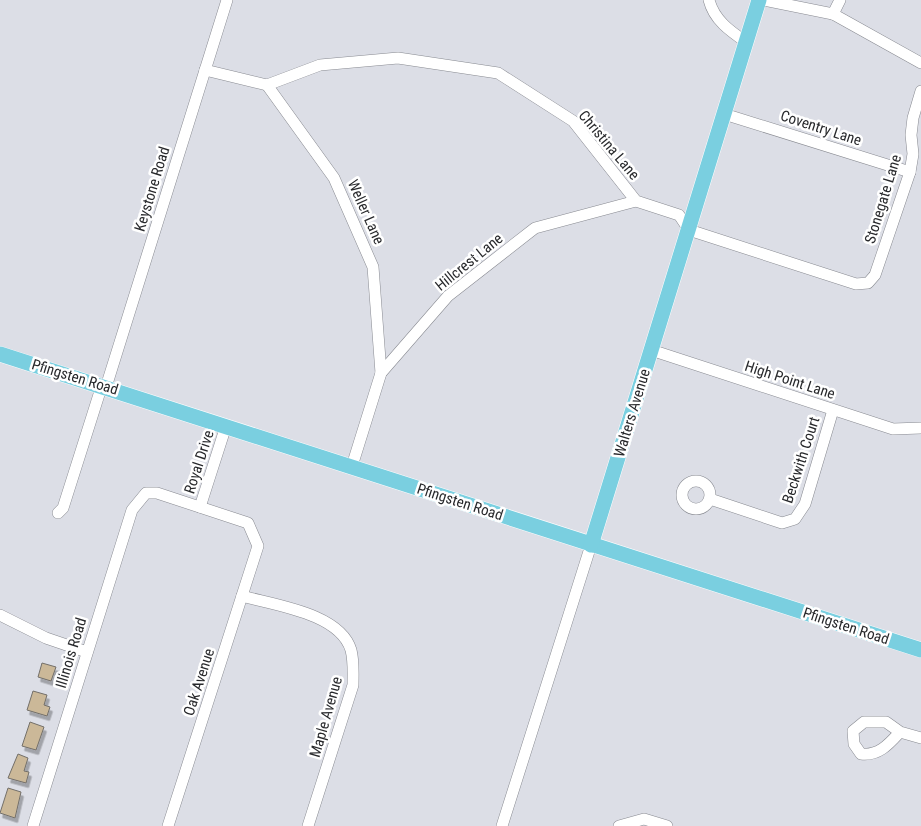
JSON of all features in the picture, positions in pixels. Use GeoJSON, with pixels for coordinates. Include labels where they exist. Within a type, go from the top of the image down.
{"type":"FeatureCollection","features":[{"type":"Feature","properties":{"kind":"main road","name":"Walters Avenue"},"geometry":{"type":"LineString","coordinates":[[591,545],[759,0]]}},
{"type":"Feature","properties":{"kind":"main road","name":"Pfingsten Road"},"geometry":{"type":"LineString","coordinates":[[0,354],[921,650]]}},
{"type":"Feature","properties":{"kind":"street","name":"Keystone Road"},"geometry":{"type":"LineString","coordinates":[[58,513],[63,508],[104,386],[227,0]]}},
{"type":"Feature","properties":{"kind":"street"},"geometry":{"type":"LineString","coordinates":[[709,0],[713,13],[734,34],[746,42]]}},
{"type":"Feature","properties":{"kind":"street"},"geometry":{"type":"LineString","coordinates":[[764,0],[834,14],[921,63]]}},
{"type":"Feature","properties":{"kind":"street"},"geometry":{"type":"LineString","coordinates":[[834,14],[840,0]]}},
{"type":"Feature","properties":{"kind":"street","name":"Christina Lane"},"geometry":{"type":"LineString","coordinates":[[267,85],[320,65],[398,58],[498,73],[573,121],[636,201],[679,215],[688,230],[856,284],[868,283]]}},
{"type":"Feature","properties":{"kind":"street"},"geometry":{"type":"LineString","coordinates":[[205,70],[267,85]]}},
{"type":"Feature","properties":{"kind":"street","name":"Weller Lane"},"geometry":{"type":"LineString","coordinates":[[267,85],[334,178],[373,267],[381,373]]}},
{"type":"Feature","properties":{"kind":"street","name":"Stonegate Lane"},"geometry":{"type":"LineString","coordinates":[[868,283],[874,275],[910,172],[913,154],[911,135],[913,118],[921,91]]}},
{"type":"Feature","properties":{"kind":"street","name":"Coventry Lane"},"geometry":{"type":"LineString","coordinates":[[724,114],[910,172]]}},
{"type":"Feature","properties":{"kind":"street","name":"Hillcrest Lane"},"geometry":{"type":"LineString","coordinates":[[352,466],[381,373],[448,296],[535,228],[636,201]]}},
{"type":"Feature","properties":{"kind":"street","name":"High Point Lane"},"geometry":{"type":"LineString","coordinates":[[651,350],[893,429],[921,428]]}},
{"type":"Feature","properties":{"kind":"street","name":"Beckwith Court"},"geometry":{"type":"LineString","coordinates":[[710,499],[782,523],[795,519],[805,504],[834,410]]}},
{"type":"Feature","properties":{"kind":"street","name":"Royal Drive"},"geometry":{"type":"LineString","coordinates":[[200,507],[226,426]]}},
{"type":"Feature","properties":{"kind":"street","name":"Royal Drive"},"geometry":{"type":"LineString","coordinates":[[146,493],[157,493],[248,522],[258,546]]}},
{"type":"Feature","properties":{"kind":"street","name":"Illinois Road"},"geometry":{"type":"LineString","coordinates":[[33,826],[132,510],[146,493]]}},
{"type":"Feature","properties":{"kind":"street","name":"Walters Avenue"},"geometry":{"type":"LineString","coordinates":[[502,826],[591,545]]}},
{"type":"Feature","properties":{"kind":"street","name":"Oak Avenue"},"geometry":{"type":"LineString","coordinates":[[168,826],[258,546]]}},
{"type":"Feature","properties":{"kind":"street","name":"Maple Avenue"},"geometry":{"type":"LineString","coordinates":[[242,596],[323,619],[340,634],[350,649],[354,665],[353,685],[308,826]]}},
{"type":"Feature","properties":{"kind":"street"},"geometry":{"type":"LineString","coordinates":[[0,615],[46,638],[87,652]]}},
{"type":"Feature","properties":{"kind":"street"},"geometry":{"type":"LineString","coordinates":[[900,732],[921,738]]}},
{"type":"Feature","properties":{"kind":"street"},"geometry":{"type":"LineString","coordinates":[[619,826],[644,819],[668,826]]}},
{"type":"Feature","properties":{"kind":"building"},"geometry":{"type":"Polygon","coordinates":[[[42,663],[56,667],[51,681],[38,677],[42,663]]]}},
{"type":"Feature","properties":{"kind":"building"},"geometry":{"type":"Polygon","coordinates":[[[33,691],[47,695],[44,705],[50,707],[47,716],[27,710],[33,691]]]}},
{"type":"Feature","properties":{"kind":"building"},"geometry":{"type":"Polygon","coordinates":[[[30,722],[44,727],[36,750],[22,746],[30,722]]]}},
{"type":"Feature","properties":{"kind":"building"},"geometry":{"type":"Polygon","coordinates":[[[18,754],[28,758],[24,771],[29,772],[26,783],[8,778],[18,754]]]}},
{"type":"Feature","properties":{"kind":"building"},"geometry":{"type":"Polygon","coordinates":[[[8,788],[21,792],[15,818],[0,813],[8,788]]]}}]}
